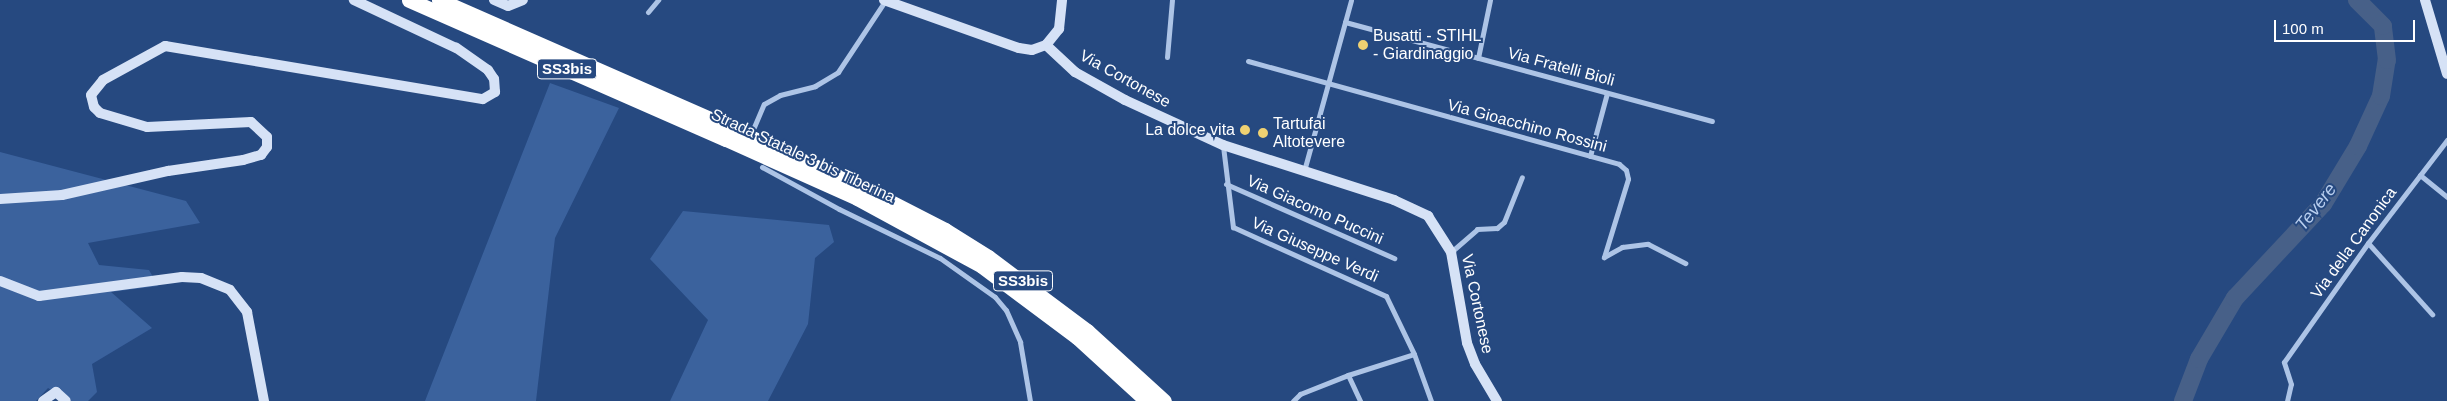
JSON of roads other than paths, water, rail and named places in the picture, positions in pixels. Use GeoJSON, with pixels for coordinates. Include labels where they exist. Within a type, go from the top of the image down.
{"type":"FeatureCollection","features":[{"type":"Feature","properties":{"kind":"highway","name":"Strada Statale 3 bis Tiberina"},"geometry":{"type":"LineString","coordinates":[[409,0],[728,133]]}},
{"type":"Feature","properties":{"kind":"highway","name":"Strada Statale 3 bis Tiberina"},"geometry":{"type":"LineString","coordinates":[[439,0],[860,193],[946,230],[988,257],[1087,330],[1164,401]]}},
{"type":"Feature","properties":{"kind":"highway","name":"Strada Statale 3 bis Tiberina"},"geometry":{"type":"LineString","coordinates":[[860,193],[982,266],[1077,337],[1147,401]]}},
{"type":"Feature","properties":{"kind":"street"},"geometry":{"type":"LineString","coordinates":[[0,199],[62,195],[168,171],[243,160],[261,155],[267,148],[267,137],[251,122],[147,127],[100,113],[94,108],[91,95],[103,80],[165,46],[483,99],[495,92],[494,79],[488,70],[456,48],[354,0]]}},
{"type":"Feature","properties":{"kind":"street"},"geometry":{"type":"LineString","coordinates":[[494,0],[508,6],[523,0]]}},
{"type":"Feature","properties":{"kind":"street"},"geometry":{"type":"LineString","coordinates":[[648,12],[658,0]]}},
{"type":"Feature","properties":{"kind":"street"},"geometry":{"type":"LineString","coordinates":[[754,127],[764,104],[780,95],[815,86],[838,72],[885,0],[1019,48],[1032,50],[1046,45],[1059,29],[1062,0]]}},
{"type":"Feature","properties":{"kind":"street"},"geometry":{"type":"LineString","coordinates":[[1167,57],[1172,0]]}},
{"type":"Feature","properties":{"kind":"street"},"geometry":{"type":"LineString","coordinates":[[1303,173],[1351,0]]}},
{"type":"Feature","properties":{"kind":"street"},"geometry":{"type":"LineString","coordinates":[[1478,58],[1490,0]]}},
{"type":"Feature","properties":{"kind":"street"},"geometry":{"type":"LineString","coordinates":[[2425,0],[2447,74]]}},
{"type":"Feature","properties":{"kind":"street","name":"Via Fratelli Bioli"},"geometry":{"type":"LineString","coordinates":[[1345,22],[1712,121]]}},
{"type":"Feature","properties":{"kind":"street","name":"Via Cortonese"},"geometry":{"type":"LineString","coordinates":[[1046,45],[1075,72],[1125,100],[1222,145],[1415,208],[1436,225],[1451,252],[1467,343],[1475,364],[1497,401]]}},
{"type":"Feature","properties":{"kind":"street","name":"Via Gioacchino Rossini"},"geometry":{"type":"LineString","coordinates":[[1248,61],[1619,164],[1626,170],[1628,179],[1604,257],[1622,248],[1648,244],[1685,263]]}},
{"type":"Feature","properties":{"kind":"street"},"geometry":{"type":"LineString","coordinates":[[1590,156],[1607,93]]}},
{"type":"Feature","properties":{"kind":"street","name":"Via della Canonica"},"geometry":{"type":"LineString","coordinates":[[2287,401],[2291,384],[2284,362],[2368,243],[2447,140]]}},
{"type":"Feature","properties":{"kind":"street","name":"Via Giuseppe Verdi"},"geometry":{"type":"LineString","coordinates":[[1222,145],[1233,227],[1386,296],[1414,354],[1431,401]]}},
{"type":"Feature","properties":{"kind":"street"},"geometry":{"type":"LineString","coordinates":[[762,167],[839,209],[940,258],[995,297],[1006,310],[1020,342],[1030,401]]}},
{"type":"Feature","properties":{"kind":"street"},"geometry":{"type":"LineString","coordinates":[[2420,175],[2447,197]]}},
{"type":"Feature","properties":{"kind":"street"},"geometry":{"type":"LineString","coordinates":[[1451,252],[1477,230],[1497,228],[1504,222],[1522,177]]}},
{"type":"Feature","properties":{"kind":"street","name":"Via Giacomo Puccini"},"geometry":{"type":"LineString","coordinates":[[1226,184],[1394,258]]}},
{"type":"Feature","properties":{"kind":"street"},"geometry":{"type":"LineString","coordinates":[[2368,243],[2432,314]]}},
{"type":"Feature","properties":{"kind":"street"},"geometry":{"type":"LineString","coordinates":[[0,281],[39,296],[182,277],[201,278],[230,290],[247,312],[264,401]]}},
{"type":"Feature","properties":{"kind":"street"},"geometry":{"type":"LineString","coordinates":[[1293,401],[1300,394],[1348,375],[1414,354]]}},
{"type":"Feature","properties":{"kind":"street"},"geometry":{"type":"LineString","coordinates":[[1348,375],[1360,401]]}},
{"type":"Feature","properties":{"kind":"street"},"geometry":{"type":"LineString","coordinates":[[43,401],[46,396],[56,392],[66,401]]}},
{"type":"Feature","properties":{"kind":"waterway","name":"Tevere"},"geometry":{"type":"LineString","coordinates":[[2183,401],[2199,359],[2235,298],[2323,204],[2358,146],[2381,96],[2387,60],[2383,26],[2357,0]]}},
{"type":"Feature","properties":{"kind":"place","name":"Busatti - STIHL - Giardinaggio"},"geometry":{"type":"Point","coordinates":[1363,45]}},
{"type":"Feature","properties":{"kind":"place","name":"La dolce vita"},"geometry":{"type":"Point","coordinates":[1245,130]}},
{"type":"Feature","properties":{"kind":"place","name":"Tartufai Altotevere"},"geometry":{"type":"Point","coordinates":[1263,133]}}]}
